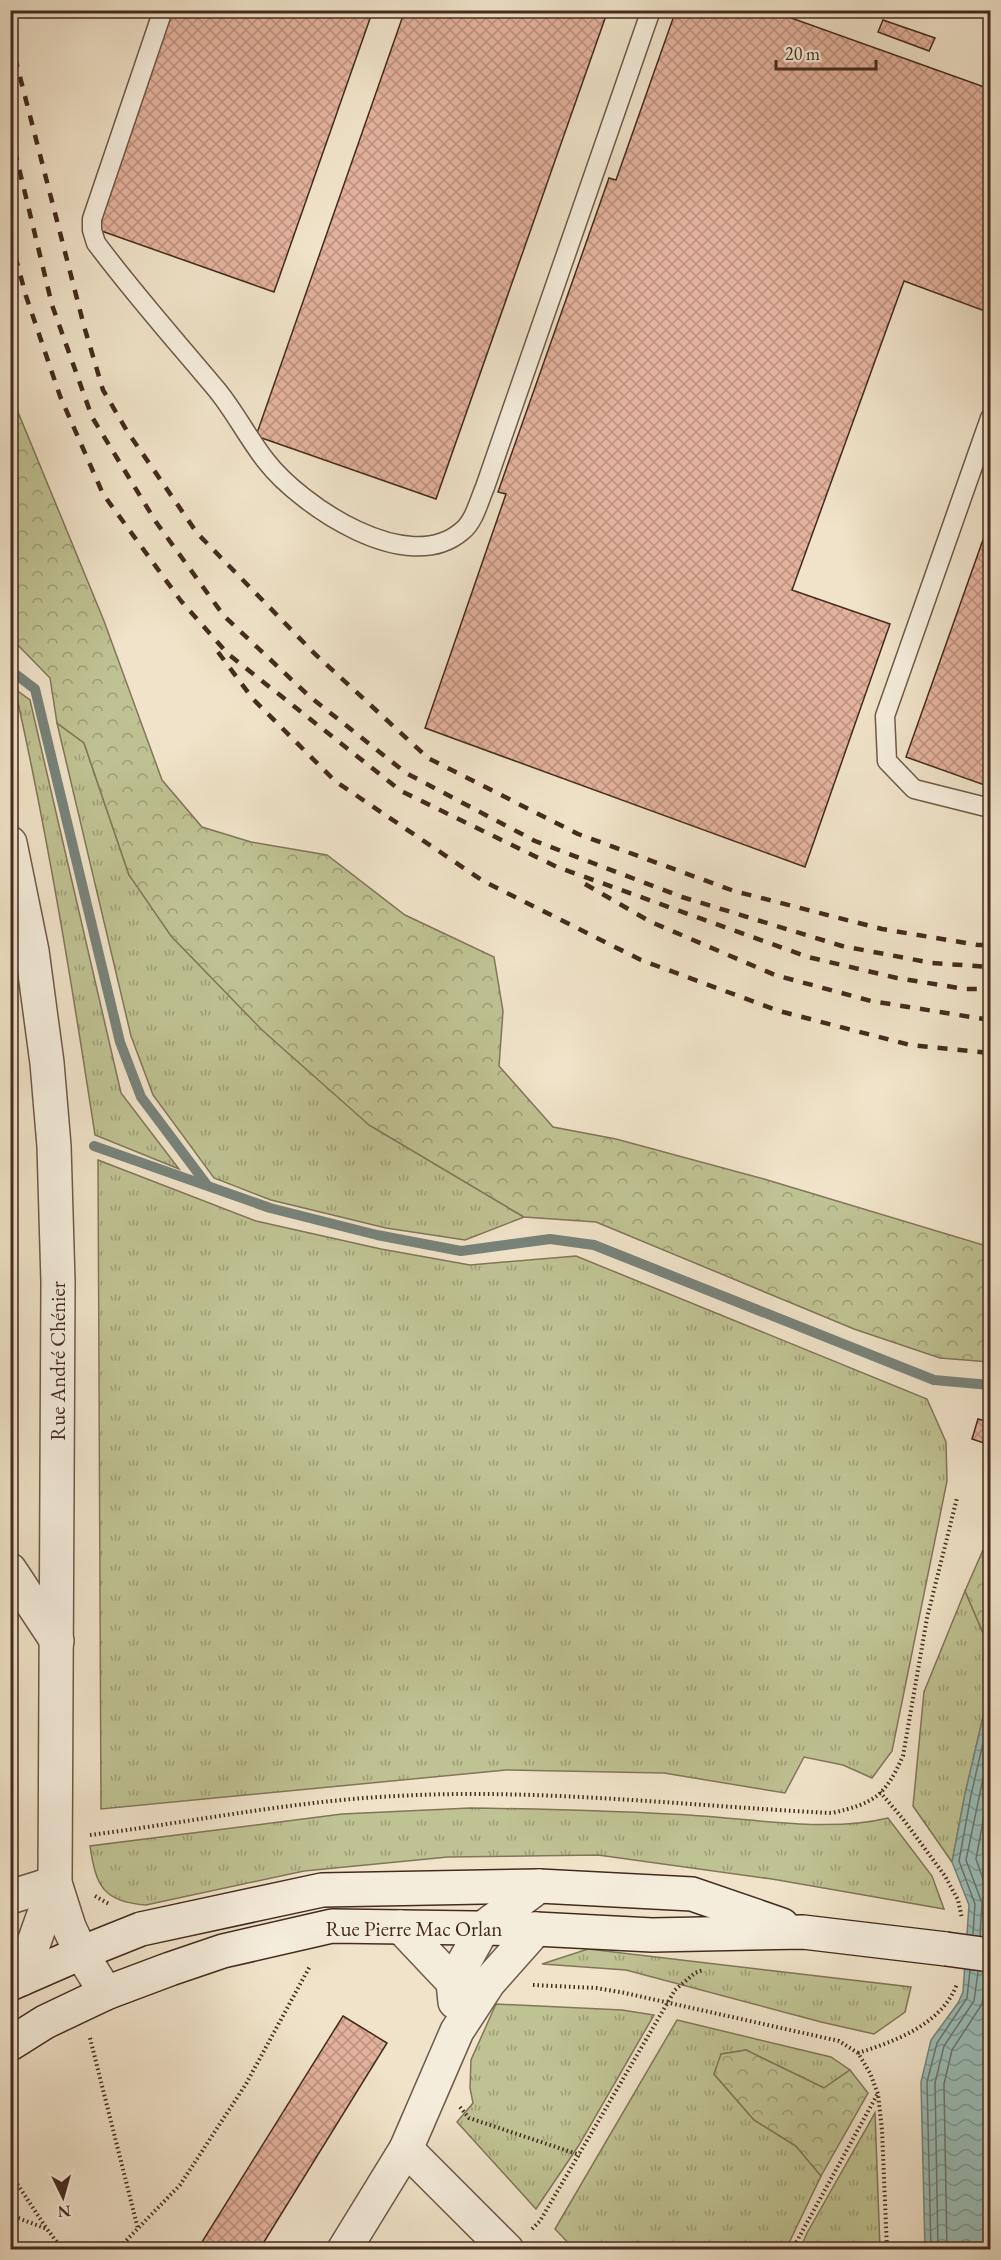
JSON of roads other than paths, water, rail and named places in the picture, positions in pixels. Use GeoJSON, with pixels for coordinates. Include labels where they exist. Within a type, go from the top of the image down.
{"type":"FeatureCollection","features":[{"type":"Feature","properties":{"kind":"street","name":"Rue André Chénier"},"geometry":{"type":"LineString","coordinates":[[10,843],[32,951],[47,1063],[54,1146],[58,1282],[55,1883],[69,1927],[81,1953],[105,1993]]}},
{"type":"Feature","properties":{"kind":"street"},"geometry":{"type":"LineString","coordinates":[[10,1570],[57,1641]]}},
{"type":"Feature","properties":{"kind":"street","name":"Rue André Chénier"},"geometry":{"type":"LineString","coordinates":[[16,1981],[55,1883]]}},
{"type":"Feature","properties":{"kind":"street"},"geometry":{"type":"LineString","coordinates":[[10,1897],[55,1883]]}},
{"type":"Feature","properties":{"kind":"street"},"geometry":{"type":"LineString","coordinates":[[457,2031],[453,1982],[483,1928],[539,1886]]}},
{"type":"Feature","properties":{"kind":"street","name":"Rue Pierre Mac Orlan"},"geometry":{"type":"LineString","coordinates":[[16,1981],[141,1929],[322,1890],[539,1886],[692,1893],[803,1932]]}},
{"type":"Feature","properties":{"kind":"street","name":"Rue Pierre Mac Orlan"},"geometry":{"type":"LineString","coordinates":[[10,2044],[45,2022],[105,1993],[223,1951],[332,1926],[536,1929],[652,1935],[803,1932],[990,1955]]}},
{"type":"Feature","properties":{"kind":"street"},"geometry":{"type":"LineString","coordinates":[[401,1927],[453,1982]]}},
{"type":"Feature","properties":{"kind":"street"},"geometry":{"type":"LineString","coordinates":[[344,2250],[406,2149],[457,2031],[489,1982],[536,1929]]}},
{"type":"Feature","properties":{"kind":"street"},"geometry":{"type":"LineString","coordinates":[[406,2149],[504,2243]]}},
{"type":"Feature","properties":{"kind":"lane"},"geometry":{"type":"LineString","coordinates":[[163,10],[92,219],[92,230],[96,243],[233,410],[266,461],[288,484],[318,509],[355,530],[394,544],[421,547],[442,544],[464,530],[485,487],[651,10]]}},
{"type":"Feature","properties":{"kind":"lane"},"geometry":{"type":"LineString","coordinates":[[990,418],[885,716],[886,761],[914,789],[990,808]]}},
{"type":"Feature","properties":{"kind":"water"},"geometry":{"type":"Polygon","coordinates":[[[990,1687],[990,2249],[925,2250],[921,2082],[931,2040],[958,2003],[963,1992],[969,1905],[952,1862],[990,1687]]]}},
{"type":"Feature","properties":{"kind":"waterway"},"geometry":{"type":"LineString","coordinates":[[10,670],[35,689],[120,1042],[141,1097],[207,1185]]}},
{"type":"Feature","properties":{"kind":"waterway"},"geometry":{"type":"LineString","coordinates":[[94,1146],[270,1208],[377,1235],[461,1251],[550,1239],[594,1245],[934,1380],[990,1385]]}},
{"type":"Feature","properties":{"kind":"railway"},"geometry":{"type":"LineString","coordinates":[[10,38],[84,326],[103,390],[127,431],[197,533],[315,654],[428,758],[578,834],[734,891],[882,929],[990,945]]}},
{"type":"Feature","properties":{"kind":"railway"},"geometry":{"type":"LineString","coordinates":[[10,131],[52,305],[92,417],[156,522],[224,616],[309,696],[406,773],[535,841],[682,897],[842,946],[932,963],[990,967]]}},
{"type":"Feature","properties":{"kind":"railway"},"geometry":{"type":"LineString","coordinates":[[10,237],[26,296],[60,396],[103,494],[181,601],[228,654],[401,791],[557,867],[808,957],[897,978],[965,989],[990,989]]}},
{"type":"Feature","properties":{"kind":"railway"},"geometry":{"type":"LineString","coordinates":[[218,652],[253,699],[335,781],[483,881],[641,960],[779,1011],[910,1045],[990,1053]]}},
{"type":"Feature","properties":{"kind":"railway"},"geometry":{"type":"LineString","coordinates":[[585,884],[651,922],[775,975],[871,1001],[990,1020]]}}]}
